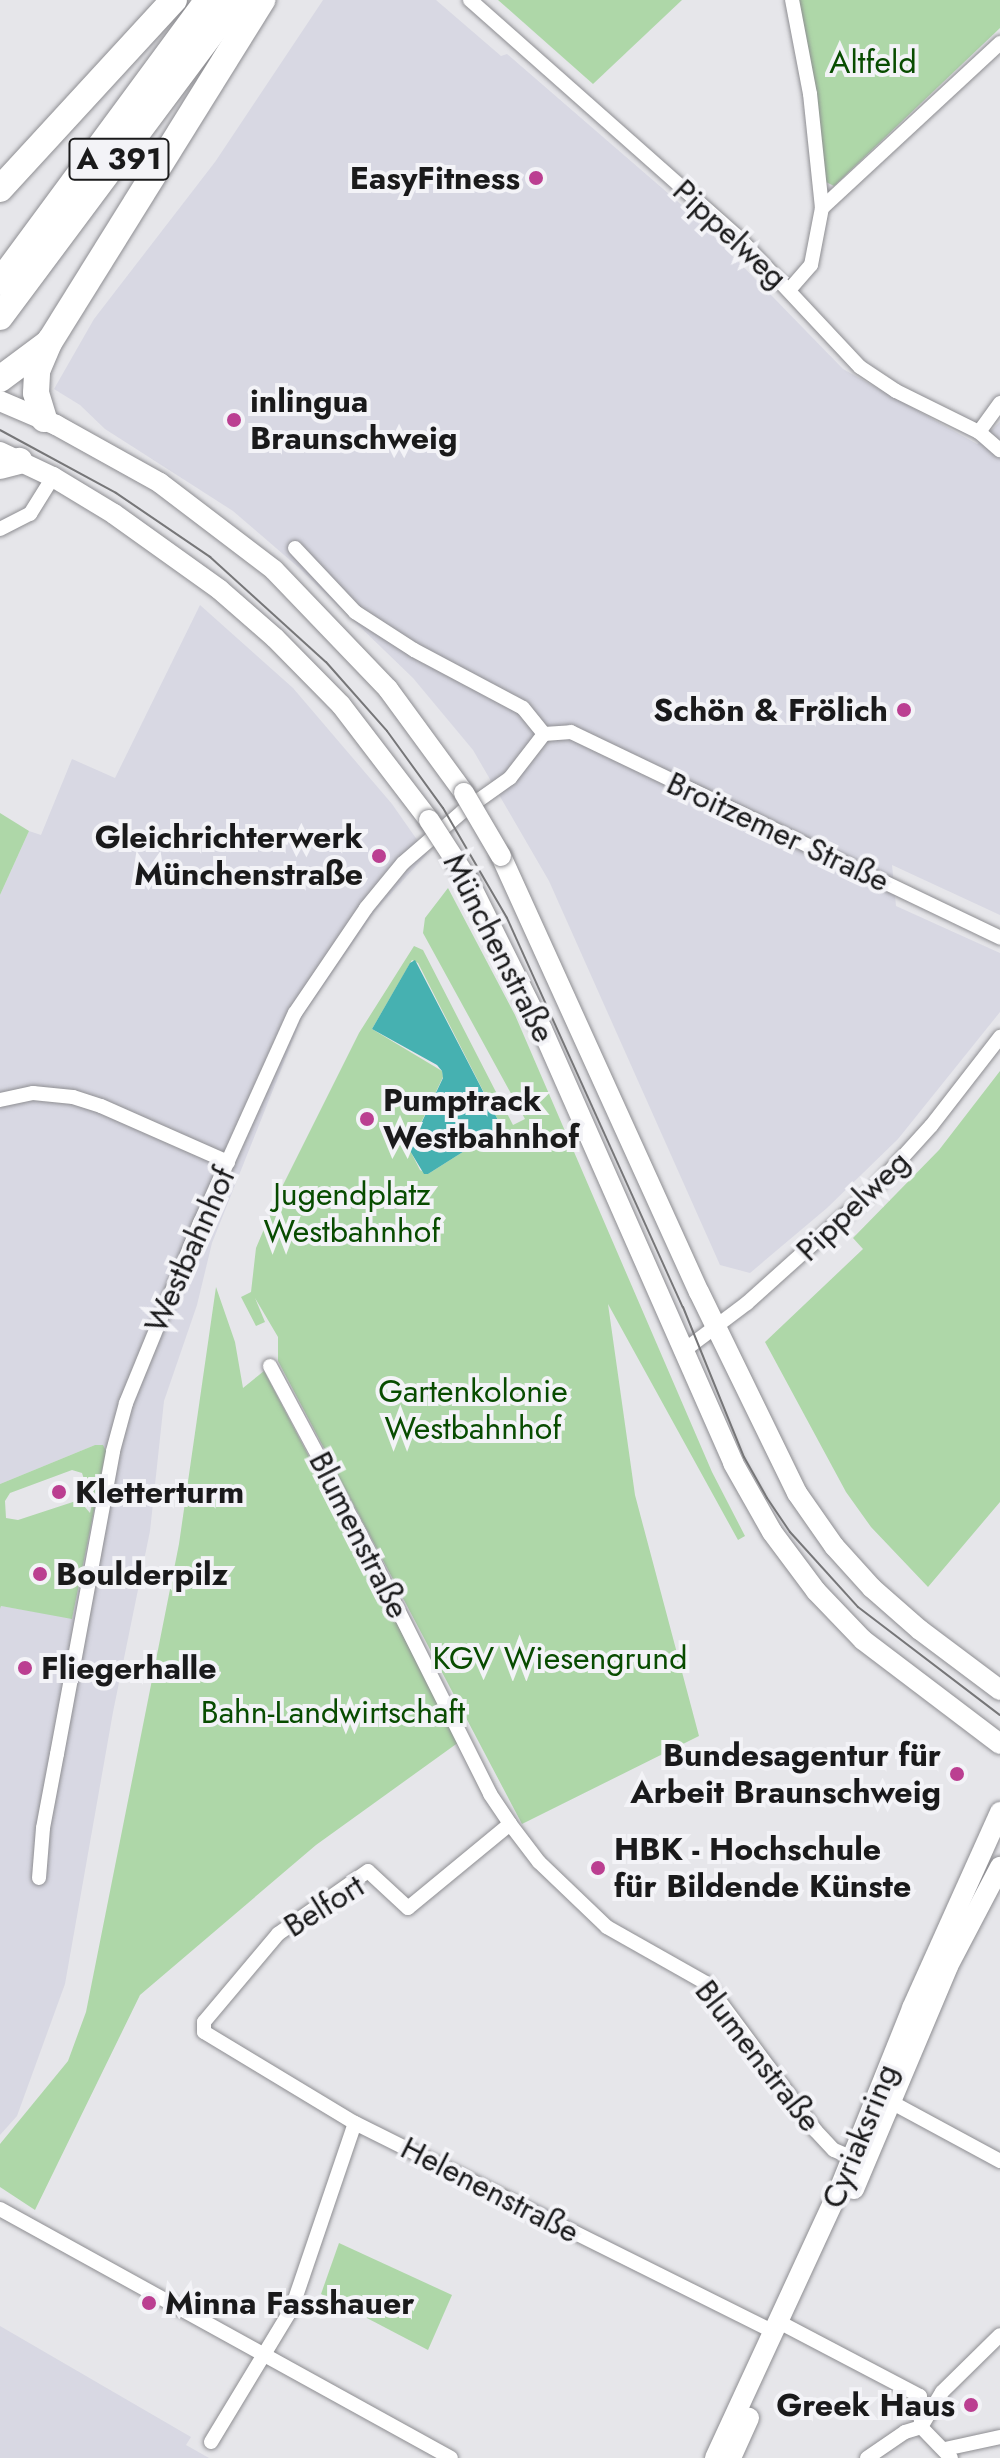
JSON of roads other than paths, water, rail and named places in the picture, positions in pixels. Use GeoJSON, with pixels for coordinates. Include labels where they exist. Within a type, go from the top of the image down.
{"type":"FeatureCollection","features":[{"type":"Feature","properties":{"kind":"highway"},"geometry":{"type":"LineString","coordinates":[[0,189],[174,0]]}},
{"type":"Feature","properties":{"kind":"highway","name":"A 391"},"geometry":{"type":"LineString","coordinates":[[0,282],[208,0]]}},
{"type":"Feature","properties":{"kind":"highway","name":"A 391"},"geometry":{"type":"LineString","coordinates":[[0,317],[236,0]]}},
{"type":"Feature","properties":{"kind":"highway"},"geometry":{"type":"LineString","coordinates":[[44,419],[36,393],[37,371],[50,341],[262,0]]}},
{"type":"Feature","properties":{"kind":"highway"},"geometry":{"type":"LineString","coordinates":[[1,396],[50,341]]}},
{"type":"Feature","properties":{"kind":"main road","name":"Münchenstraße"},"geometry":{"type":"LineString","coordinates":[[1,396],[160,483],[274,570],[362,659],[464,793],[501,856],[716,1328],[797,1493],[834,1546],[895,1609],[1000,1690]]}},
{"type":"Feature","properties":{"kind":"main road","name":"Münchenstraße"},"geometry":{"type":"LineString","coordinates":[[6,460],[53,477],[169,550],[275,638],[341,705],[429,820],[468,880],[542,1029],[733,1463],[772,1532],[800,1571],[863,1640],[1000,1744]]}},
{"type":"Feature","properties":{"kind":"main road","name":"Cyriaksring"},"geometry":{"type":"LineString","coordinates":[[731,2458],[912,2008],[1000,1812]]}},
{"type":"Feature","properties":{"kind":"main road","name":"Cyriaksring"},"geometry":{"type":"LineString","coordinates":[[715,2458],[891,2102],[948,1966],[1000,1867]]}},
{"type":"Feature","properties":{"kind":"street","name":"Pippelweg"},"geometry":{"type":"LineString","coordinates":[[470,0],[741,240],[860,367],[896,391],[979,432],[1000,450]]}},
{"type":"Feature","properties":{"kind":"street"},"geometry":{"type":"LineString","coordinates":[[790,289],[811,265],[822,208],[810,94],[792,0]]}},
{"type":"Feature","properties":{"kind":"street"},"geometry":{"type":"LineString","coordinates":[[822,208],[1000,43]]}},
{"type":"Feature","properties":{"kind":"street"},"geometry":{"type":"LineString","coordinates":[[979,432],[1000,403]]}},
{"type":"Feature","properties":{"kind":"street"},"geometry":{"type":"LineString","coordinates":[[0,529],[30,514],[53,477]]}},
{"type":"Feature","properties":{"kind":"street","name":"Broitzemer Straße"},"geometry":{"type":"LineString","coordinates":[[295,548],[355,612],[414,650],[523,708],[550,733],[571,732],[1000,938]]}},
{"type":"Feature","properties":{"kind":"street","name":"Westbahnhof"},"geometry":{"type":"LineString","coordinates":[[39,1878],[46,1813],[119,1427],[139,1368],[228,1162],[295,1013],[366,908],[422,845],[510,778],[550,733]]}},
{"type":"Feature","properties":{"kind":"street","name":"Pippelweg"},"geometry":{"type":"LineString","coordinates":[[682,1352],[716,1328],[823,1237],[896,1166],[1000,1037]]}},
{"type":"Feature","properties":{"kind":"street"},"geometry":{"type":"LineString","coordinates":[[0,1100],[33,1093],[73,1097],[101,1106],[228,1162]]}},
{"type":"Feature","properties":{"kind":"street","name":"Blumenstraße"},"geometry":{"type":"LineString","coordinates":[[270,1366],[360,1534],[490,1794],[510,1824],[539,1862],[607,1927],[706,1983],[816,2131],[834,2150],[853,2158]]}},
{"type":"Feature","properties":{"kind":"street","name":"Belfort"},"geometry":{"type":"LineString","coordinates":[[211,2039],[204,2032],[204,2022],[278,1934],[368,1871],[408,1908],[510,1824]]}},
{"type":"Feature","properties":{"kind":"street","name":"Helenenstraße"},"geometry":{"type":"LineString","coordinates":[[211,2039],[355,2123],[920,2396],[921,2427]]}},
{"type":"Feature","properties":{"kind":"street"},"geometry":{"type":"LineString","coordinates":[[891,2102],[1000,2161]]}},
{"type":"Feature","properties":{"kind":"street"},"geometry":{"type":"LineString","coordinates":[[211,2442],[266,2355],[297,2295],[355,2123]]}},
{"type":"Feature","properties":{"kind":"street"},"geometry":{"type":"LineString","coordinates":[[0,2209],[451,2458]]}},
{"type":"Feature","properties":{"kind":"street"},"geometry":{"type":"LineString","coordinates":[[867,2458],[905,2432],[921,2427],[942,2392],[1000,2335]]}},
{"type":"Feature","properties":{"kind":"street"},"geometry":{"type":"LineString","coordinates":[[921,2427],[948,2454],[1000,2437]]}},
{"type":"Feature","properties":{"kind":"water"},"geometry":{"type":"Polygon","coordinates":[[[415,960],[500,1124],[496,1131],[428,1174],[424,1174],[409,1149],[443,1078],[442,1071],[437,1065],[372,1029],[410,963],[415,960]]]}},
{"type":"Feature","properties":{"kind":"tram line"},"geometry":{"type":"LineString","coordinates":[[0,430],[116,493],[210,557],[326,662],[387,731],[443,808],[507,918],[683,1307],[744,1457],[767,1498],[790,1532],[858,1607],[1000,1715]]}},
{"type":"Feature","properties":{"kind":"place","name":"EasyFitness"},"geometry":{"type":"Point","coordinates":[536,178]}},
{"type":"Feature","properties":{"kind":"place","name":"inlingua Braunschweig"},"geometry":{"type":"Point","coordinates":[234,420]}},
{"type":"Feature","properties":{"kind":"place","name":"Schön & Frölich"},"geometry":{"type":"Point","coordinates":[904,710]}},
{"type":"Feature","properties":{"kind":"place","name":"Gleichrichterwerk Münchenstraße"},"geometry":{"type":"Point","coordinates":[379,856]}},
{"type":"Feature","properties":{"kind":"place","name":"Pumptrack Westbahnhof"},"geometry":{"type":"Point","coordinates":[367,1119]}},
{"type":"Feature","properties":{"kind":"place","name":"Kletterturm"},"geometry":{"type":"Point","coordinates":[59,1492]}},
{"type":"Feature","properties":{"kind":"place","name":"Boulderpilz"},"geometry":{"type":"Point","coordinates":[40,1574]}},
{"type":"Feature","properties":{"kind":"place","name":"Fliegerhalle"},"geometry":{"type":"Point","coordinates":[25,1668]}},
{"type":"Feature","properties":{"kind":"place","name":"Bundesagentur für Arbeit Braunschweig"},"geometry":{"type":"Point","coordinates":[957,1774]}},
{"type":"Feature","properties":{"kind":"place","name":"HBK - Hochschule für Bildende Künste"},"geometry":{"type":"Point","coordinates":[598,1868]}},
{"type":"Feature","properties":{"kind":"place","name":"Minna Fasshauer"},"geometry":{"type":"Point","coordinates":[149,2303]}},
{"type":"Feature","properties":{"kind":"place","name":"Greek Haus"},"geometry":{"type":"Point","coordinates":[971,2405]}},
{"type":"Feature","properties":{"kind":"park label","name":"Altfeld"},"geometry":{"type":"Point","coordinates":[873,62]}},
{"type":"Feature","properties":{"kind":"park label","name":"Jugendplatz Westbahnhof"},"geometry":{"type":"Point","coordinates":[352,1214]}},
{"type":"Feature","properties":{"kind":"park label","name":"Gartenkolonie Westbahnhof"},"geometry":{"type":"Point","coordinates":[473,1410]}},
{"type":"Feature","properties":{"kind":"park label","name":"KGV Wiesengrund"},"geometry":{"type":"Point","coordinates":[560,1658]}},
{"type":"Feature","properties":{"kind":"park label","name":"Bahn-Landwirtschaft"},"geometry":{"type":"Point","coordinates":[333,1712]}}]}
